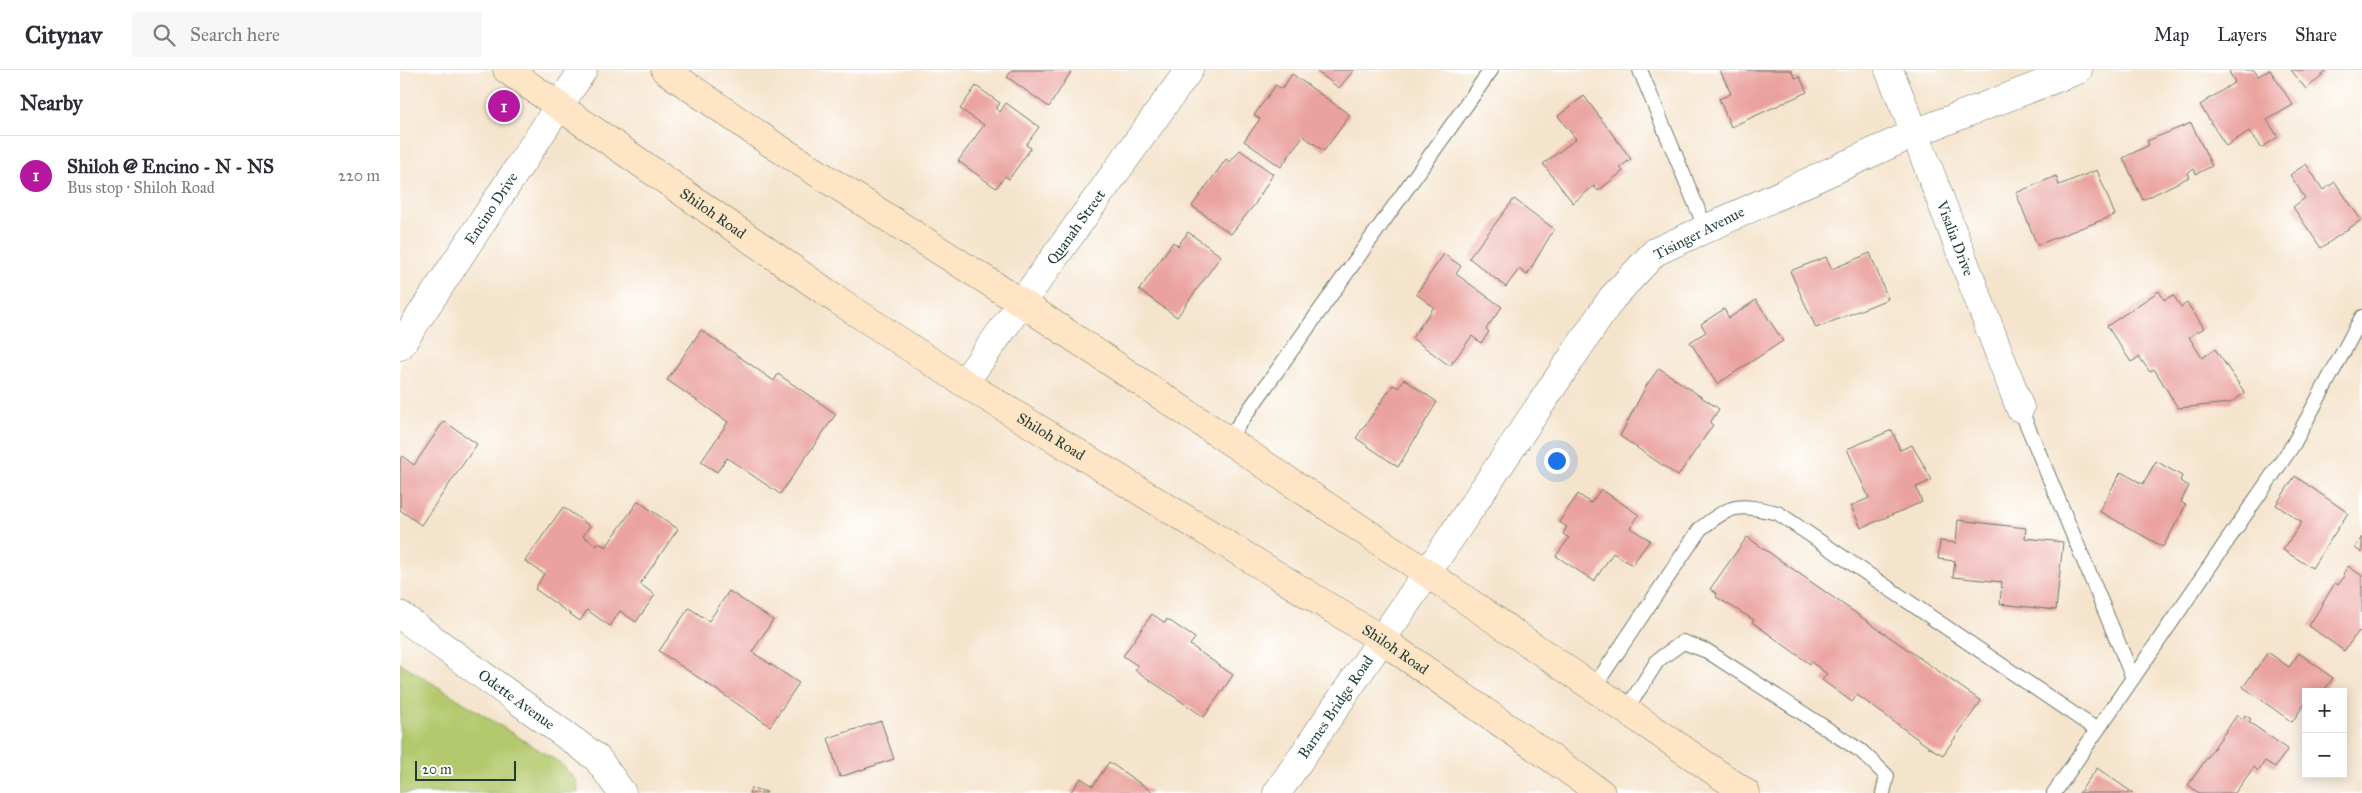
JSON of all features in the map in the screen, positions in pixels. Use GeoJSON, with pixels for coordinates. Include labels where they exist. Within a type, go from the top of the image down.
{"type":"FeatureCollection","features":[{"type":"Feature","properties":{"kind":"main road","name":"Shiloh Road"},"geometry":{"type":"LineString","coordinates":[[508,70],[839,301],[964,383],[1381,638],[1601,793]]}},
{"type":"Feature","properties":{"kind":"main road"},"geometry":{"type":"LineString","coordinates":[[665,70],[772,144],[1022,303],[1427,573],[1746,793]]}},
{"type":"Feature","properties":{"kind":"street","name":"Encino Drive"},"geometry":{"type":"LineString","coordinates":[[400,346],[583,70]]}},
{"type":"Feature","properties":{"kind":"street","name":"Quanah Street"},"geometry":{"type":"LineString","coordinates":[[964,383],[1189,70]]}},
{"type":"Feature","properties":{"kind":"street","name":"Visalia Drive"},"geometry":{"type":"LineString","coordinates":[[1889,70],[1915,132],[2020,408]]}},
{"type":"Feature","properties":{"kind":"street","name":"Tisinger Avenue"},"geometry":{"type":"LineString","coordinates":[[1427,573],[1612,298],[1655,252],[1915,132],[2078,70]]}},
{"type":"Feature","properties":{"kind":"street","name":"Barnes Bridge Road"},"geometry":{"type":"LineString","coordinates":[[1278,793],[1381,638],[1427,573]]}},
{"type":"Feature","properties":{"kind":"street","name":"Odette Avenue"},"geometry":{"type":"LineString","coordinates":[[400,615],[597,758],[622,793]]}},
{"type":"Feature","properties":{"kind":"lane"},"geometry":{"type":"LineString","coordinates":[[1227,441],[1492,70]]}},
{"type":"Feature","properties":{"kind":"lane"},"geometry":{"type":"LineString","coordinates":[[1640,70],[1704,228]]}},
{"type":"Feature","properties":{"kind":"lane"},"geometry":{"type":"LineString","coordinates":[[2054,793],[2293,445],[2362,317]]}},
{"type":"Feature","properties":{"kind":"lane"},"geometry":{"type":"LineString","coordinates":[[2020,408],[2133,678]]}},
{"type":"Feature","properties":{"kind":"lane"},"geometry":{"type":"LineString","coordinates":[[1594,687],[1700,529],[1724,510],[1750,506],[1778,513],[2097,730]]}},
{"type":"Feature","properties":{"kind":"lane"},"geometry":{"type":"LineString","coordinates":[[1626,710],[1658,660],[1683,642],[1707,652],[1861,751],[1887,776],[1882,793]]}},
{"type":"Feature","properties":{"kind":"green space"},"geometry":{"type":"Polygon","coordinates":[[[400,663],[560,763],[577,781],[578,793],[400,793],[400,663]]]}},
{"type":"Feature","properties":{"kind":"building"},"geometry":{"type":"Polygon","coordinates":[[[1012,70],[1072,70],[1049,107],[1007,77],[1012,70]]]}},
{"type":"Feature","properties":{"kind":"building"},"geometry":{"type":"Polygon","coordinates":[[[1315,70],[1354,70],[1339,88],[1315,70]]]}},
{"type":"Feature","properties":{"kind":"building"},"geometry":{"type":"Polygon","coordinates":[[[1720,70],[1791,70],[1795,78],[1800,77],[1807,92],[1731,127],[1719,99],[1731,94],[1720,70]]]}},
{"type":"Feature","properties":{"kind":"building"},"geometry":{"type":"Polygon","coordinates":[[[2232,70],[2254,70],[2258,76],[2270,70],[2293,105],[2267,120],[2278,137],[2261,148],[2249,131],[2226,146],[2200,105],[2235,82],[2229,72],[2232,70]]]}},
{"type":"Feature","properties":{"kind":"building"},"geometry":{"type":"Polygon","coordinates":[[[2291,70],[2328,70],[2306,89],[2291,70]]]}},
{"type":"Feature","properties":{"kind":"building"},"geometry":{"type":"Polygon","coordinates":[[[1292,74],[1350,115],[1324,151],[1303,136],[1281,167],[1244,141],[1260,119],[1254,115],[1276,85],[1282,89],[1292,74]]]}},
{"type":"Feature","properties":{"kind":"building"},"geometry":{"type":"Polygon","coordinates":[[[976,86],[1000,103],[996,109],[1000,112],[1006,103],[1039,127],[1026,145],[1031,148],[1009,179],[1005,176],[996,188],[958,161],[984,125],[960,109],[976,86]]]}},
{"type":"Feature","properties":{"kind":"building"},"geometry":{"type":"Polygon","coordinates":[[[1584,96],[1631,159],[1620,167],[1623,171],[1598,191],[1594,186],[1573,203],[1543,164],[1576,139],[1558,116],[1584,96]]]}},
{"type":"Feature","properties":{"kind":"building"},"geometry":{"type":"Polygon","coordinates":[[[2191,123],[2212,166],[2196,174],[2194,169],[2187,173],[2189,177],[2143,200],[2123,158],[2149,145],[2147,141],[2191,123]]]}},
{"type":"Feature","properties":{"kind":"building"},"geometry":{"type":"Polygon","coordinates":[[[1240,150],[1273,174],[1255,204],[1231,234],[1192,206],[1226,159],[1230,162],[1240,150]]]}},
{"type":"Feature","properties":{"kind":"building"},"geometry":{"type":"Polygon","coordinates":[[[2306,164],[2323,190],[2335,182],[2361,220],[2321,248],[2293,207],[2305,198],[2290,175],[2306,164]]]}},
{"type":"Feature","properties":{"kind":"building"},"geometry":{"type":"Polygon","coordinates":[[[2097,170],[2115,215],[2037,245],[2016,193],[2056,176],[2059,185],[2097,170]]]}},
{"type":"Feature","properties":{"kind":"building"},"geometry":{"type":"Polygon","coordinates":[[[1514,199],[1554,229],[1527,275],[1519,269],[1506,287],[1469,258],[1514,199]]]}},
{"type":"Feature","properties":{"kind":"building"},"geometry":{"type":"Polygon","coordinates":[[[1188,232],[1221,256],[1177,317],[1139,290],[1173,242],[1178,246],[1188,232]]]}},
{"type":"Feature","properties":{"kind":"building"},"geometry":{"type":"Polygon","coordinates":[[[1870,253],[1888,299],[1816,328],[1790,271],[1826,257],[1832,269],[1870,253]]]}},
{"type":"Feature","properties":{"kind":"building"},"geometry":{"type":"Polygon","coordinates":[[[1444,254],[1461,266],[1456,274],[1502,307],[1486,329],[1489,332],[1481,343],[1472,336],[1450,366],[1412,338],[1434,307],[1416,294],[1444,254]]]}},
{"type":"Feature","properties":{"kind":"building"},"geometry":{"type":"Polygon","coordinates":[[[2159,291],[2164,300],[2173,295],[2181,307],[2187,303],[2204,328],[2189,337],[2202,358],[2215,349],[2245,393],[2230,403],[2178,408],[2154,369],[2150,372],[2139,357],[2131,362],[2107,326],[2159,291]]]}},
{"type":"Feature","properties":{"kind":"building"},"geometry":{"type":"Polygon","coordinates":[[[1756,300],[1783,341],[1717,384],[1690,342],[1706,332],[1701,324],[1724,309],[1729,318],[1756,300]]]}},
{"type":"Feature","properties":{"kind":"building"},"geometry":{"type":"Polygon","coordinates":[[[701,330],[774,381],[778,374],[836,414],[780,494],[727,458],[717,472],[701,462],[728,422],[667,380],[701,330]]]}},
{"type":"Feature","properties":{"kind":"building"},"geometry":{"type":"Polygon","coordinates":[[[1659,368],[1719,409],[1710,423],[1713,425],[1678,476],[1620,436],[1646,386],[1659,368]]]}},
{"type":"Feature","properties":{"kind":"building"},"geometry":{"type":"Polygon","coordinates":[[[1404,379],[1437,402],[1398,467],[1356,438],[1393,385],[1398,388],[1404,379]]]}},
{"type":"Feature","properties":{"kind":"building"},"geometry":{"type":"Polygon","coordinates":[[[444,421],[477,444],[421,525],[400,510],[400,459],[402,456],[414,465],[444,421]]]}},
{"type":"Feature","properties":{"kind":"building"},"geometry":{"type":"Polygon","coordinates":[[[1892,430],[1900,450],[1912,445],[1932,480],[1916,487],[1922,502],[1861,528],[1851,506],[1869,498],[1847,449],[1892,430]]]}},
{"type":"Feature","properties":{"kind":"building"},"geometry":{"type":"Polygon","coordinates":[[[2156,461],[2182,476],[2180,481],[2189,486],[2181,502],[2186,505],[2163,547],[2099,511],[2121,472],[2143,484],[2156,461]]]}},
{"type":"Feature","properties":{"kind":"building"},"geometry":{"type":"Polygon","coordinates":[[[2295,476],[2348,513],[2312,568],[2283,550],[2302,522],[2276,505],[2295,476]]]}},
{"type":"Feature","properties":{"kind":"building"},"geometry":{"type":"Polygon","coordinates":[[[1601,489],[1639,515],[1630,528],[1650,540],[1632,565],[1613,553],[1594,581],[1556,556],[1569,538],[1563,534],[1567,527],[1559,522],[1578,494],[1591,503],[1601,489]]]}},
{"type":"Feature","properties":{"kind":"building"},"geometry":{"type":"Polygon","coordinates":[[[638,501],[678,529],[640,584],[655,595],[636,622],[620,611],[610,626],[587,610],[580,621],[535,589],[544,574],[525,561],[563,507],[590,526],[583,536],[597,546],[599,543],[606,547],[638,501]]]}},
{"type":"Feature","properties":{"kind":"building"},"geometry":{"type":"Polygon","coordinates":[[[1958,520],[2026,528],[2025,538],[2063,542],[2056,610],[2000,604],[2002,582],[1953,577],[1955,561],[1938,559],[1940,541],[1956,543],[1958,520]]]}},
{"type":"Feature","properties":{"kind":"building"},"geometry":{"type":"Polygon","coordinates":[[[1747,537],[1981,701],[1943,755],[1930,748],[1857,695],[1852,702],[1822,680],[1827,674],[1752,622],[1754,620],[1716,597],[1717,594],[1710,589],[1747,537]]]}},
{"type":"Feature","properties":{"kind":"building"},"geometry":{"type":"Polygon","coordinates":[[[2362,537],[2362,553],[2355,548],[2362,537]]]}},
{"type":"Feature","properties":{"kind":"building"},"geometry":{"type":"Polygon","coordinates":[[[2348,566],[2362,576],[2362,634],[2359,631],[2344,651],[2309,626],[2335,583],[2338,585],[2345,576],[2343,574],[2348,566]]]}},
{"type":"Feature","properties":{"kind":"building"},"geometry":{"type":"Polygon","coordinates":[[[729,591],[773,620],[752,652],[799,683],[770,726],[659,651],[689,608],[709,621],[729,591]]]}},
{"type":"Feature","properties":{"kind":"building"},"geometry":{"type":"Polygon","coordinates":[[[1152,614],[1165,623],[1167,619],[1195,638],[1190,645],[1233,675],[1204,717],[1135,670],[1138,666],[1123,656],[1152,614]]]}},
{"type":"Feature","properties":{"kind":"building"},"geometry":{"type":"Polygon","coordinates":[[[2268,652],[2289,667],[2299,653],[2333,678],[2326,688],[2302,688],[2302,708],[2292,722],[2243,687],[2268,652]]]}},
{"type":"Feature","properties":{"kind":"building"},"geometry":{"type":"Polygon","coordinates":[[[2237,715],[2243,719],[2245,715],[2251,719],[2249,722],[2288,749],[2275,767],[2265,761],[2258,771],[2254,767],[2235,793],[2199,793],[2188,785],[2237,715]]]}},
{"type":"Feature","properties":{"kind":"building"},"geometry":{"type":"Polygon","coordinates":[[[881,721],[894,759],[840,777],[828,738],[881,721]]]}},
{"type":"Feature","properties":{"kind":"building"},"geometry":{"type":"Polygon","coordinates":[[[1109,762],[1154,793],[1070,793],[1081,778],[1093,786],[1109,762]]]}},
{"type":"Feature","properties":{"kind":"building"},"geometry":{"type":"Polygon","coordinates":[[[2097,768],[2133,793],[2079,793],[2097,768]]]}},
{"type":"Feature","properties":{"kind":"building"},"geometry":{"type":"Polygon","coordinates":[[[751,788],[767,792],[767,793],[749,793],[751,788]]]}},
{"type":"Feature","properties":{"kind":"place","name":"Shiloh @ Encino - N - NS"},"geometry":{"type":"Point","coordinates":[504,106]}}]}
